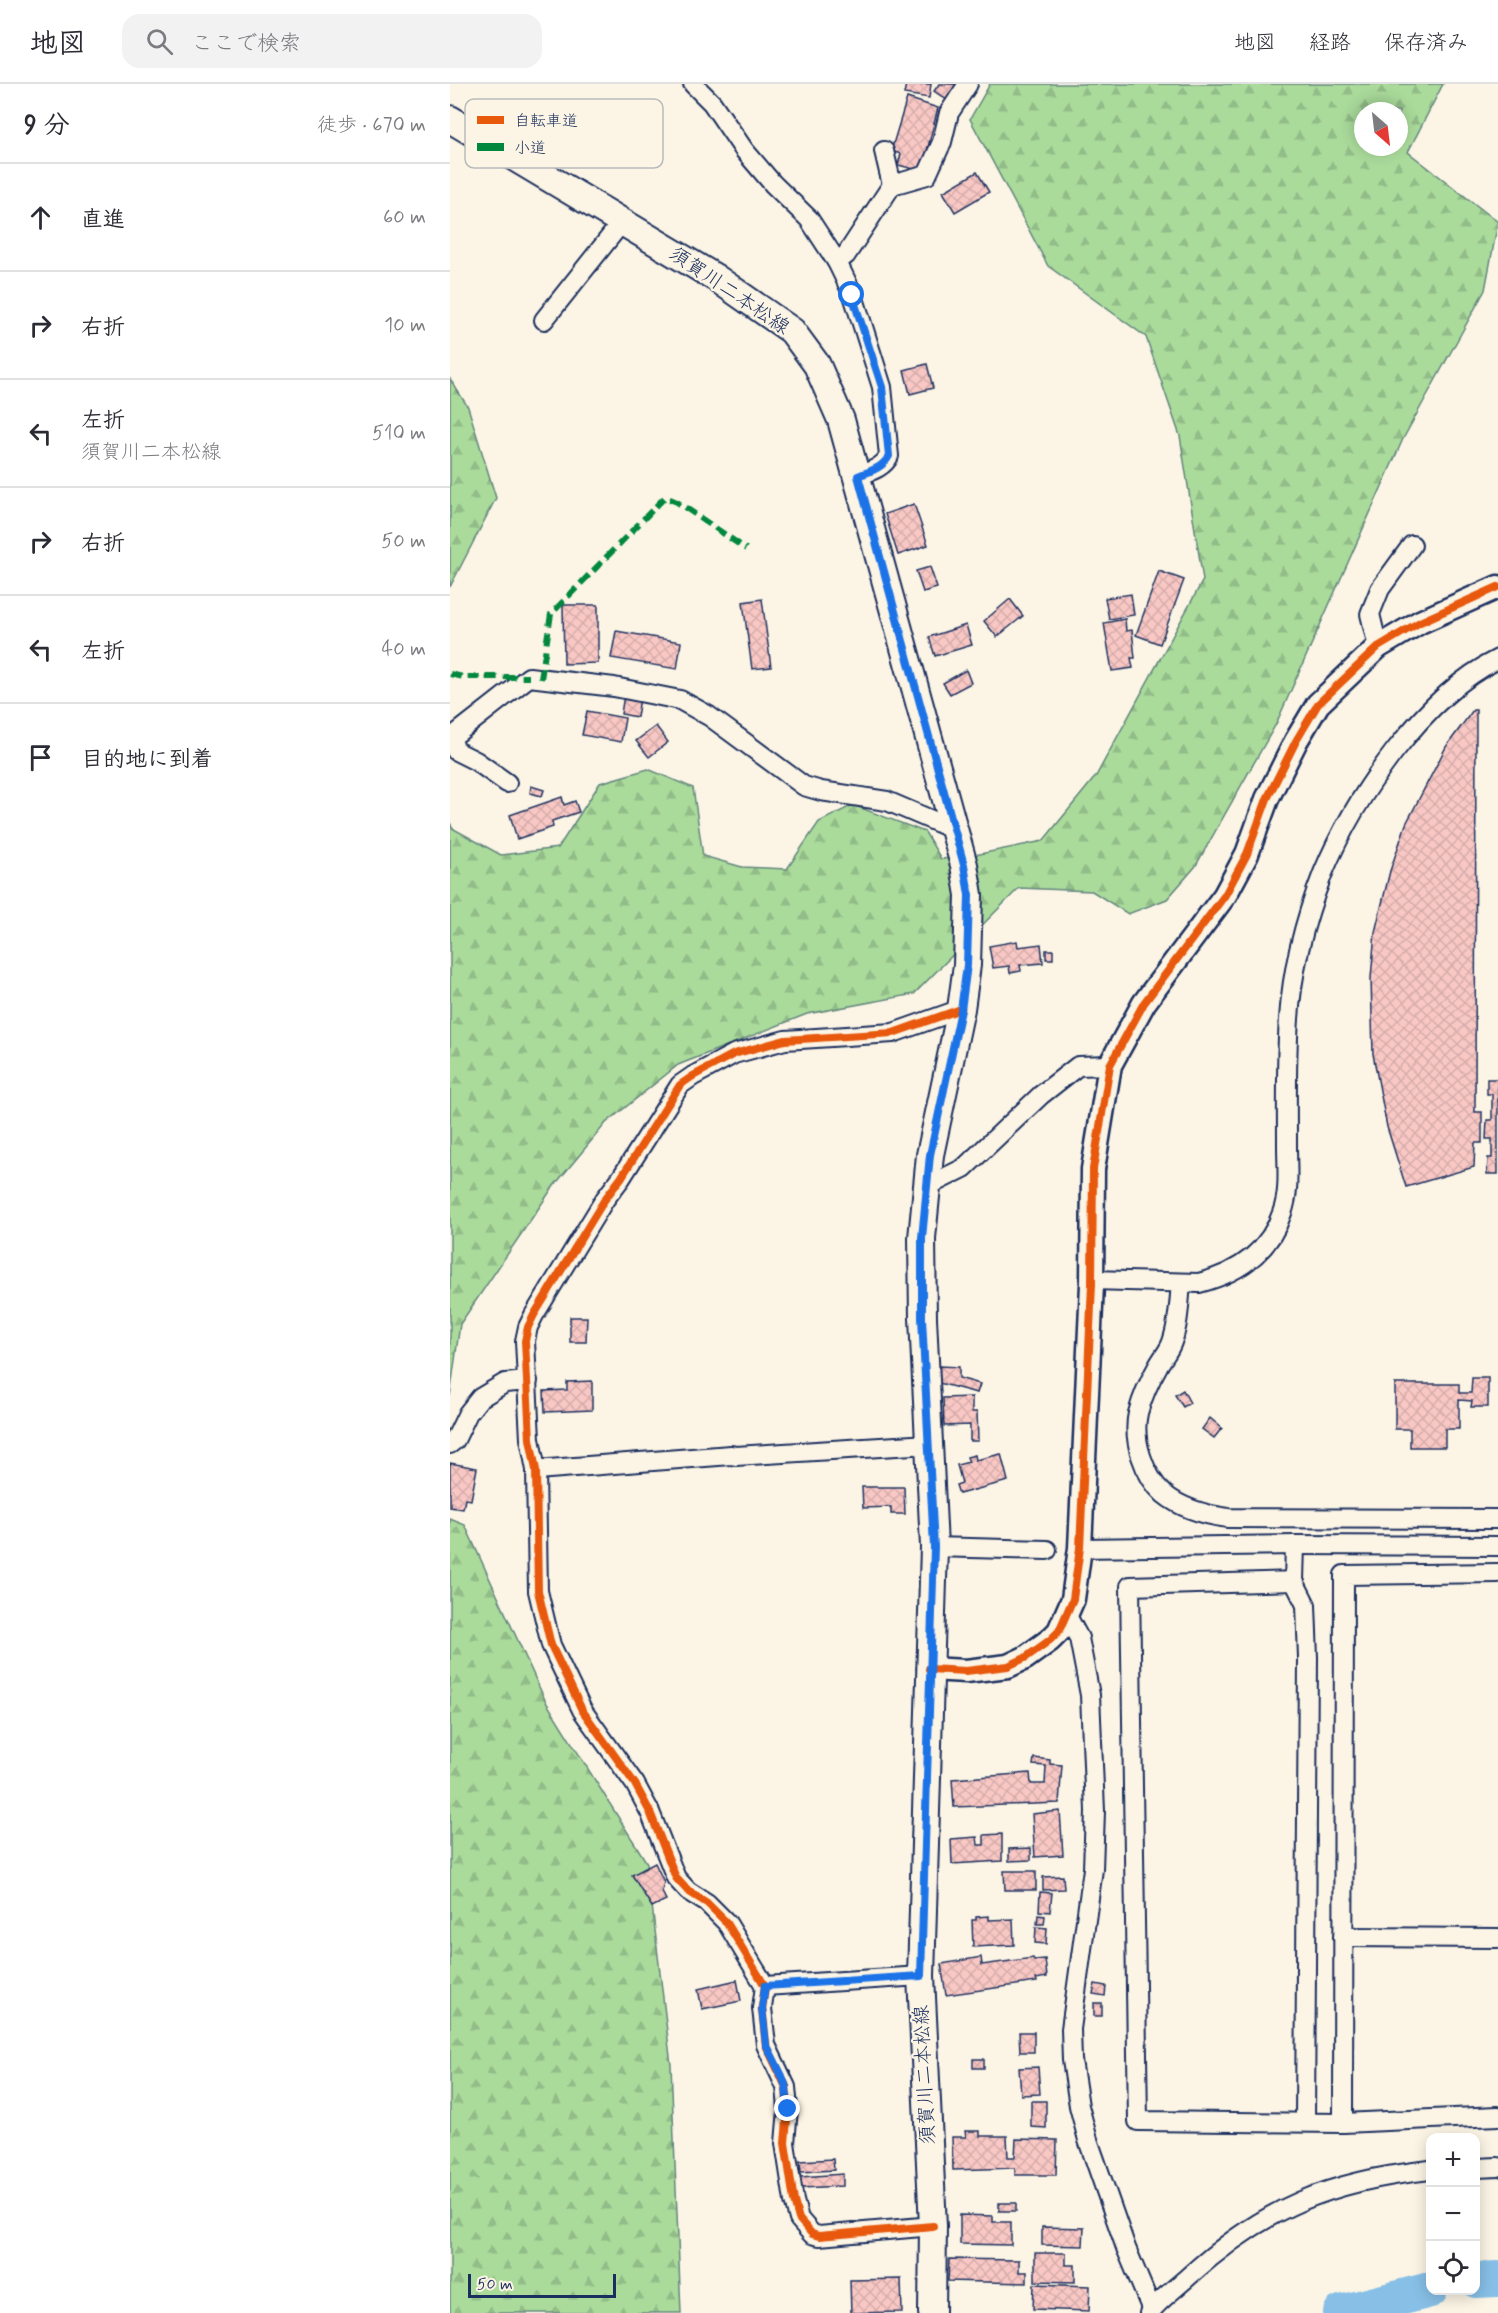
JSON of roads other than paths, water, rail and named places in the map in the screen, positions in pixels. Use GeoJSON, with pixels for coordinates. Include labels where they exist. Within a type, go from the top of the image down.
{"type":"FeatureCollection","features":[{"type":"Feature","properties":{"kind":"main road","name":"須賀川二本松線"},"geometry":{"type":"LineString","coordinates":[[450,119],[465,128]]}},
{"type":"Feature","properties":{"kind":"main road","name":"須賀川二本松線"},"geometry":{"type":"LineString","coordinates":[[532,168],[716,278],[792,331],[817,365],[841,420],[858,476],[955,830],[969,895],[967,965],[961,1010],[930,1155],[922,1238],[922,1318],[934,1547],[928,1669],[921,1976],[933,2226],[932,2313]]}},
{"type":"Feature","properties":{"kind":"street"},"geometry":{"type":"LineString","coordinates":[[693,84],[712,103],[744,150],[772,184],[808,219],[837,262],[852,295],[882,387],[889,456],[886,462],[876,469],[858,476]]}},
{"type":"Feature","properties":{"kind":"street"},"geometry":{"type":"LineString","coordinates":[[837,262],[846,255],[892,184],[927,175],[942,142],[949,113],[968,84]]}},
{"type":"Feature","properties":{"kind":"street"},"geometry":{"type":"LineString","coordinates":[[884,151],[892,184]]}},
{"type":"Feature","properties":{"kind":"street"},"geometry":{"type":"LineString","coordinates":[[544,320],[622,222]]}},
{"type":"Feature","properties":{"kind":"street"},"geometry":{"type":"LineString","coordinates":[[1378,647],[1370,614],[1380,589],[1412,545]]}},
{"type":"Feature","properties":{"kind":"street"},"geometry":{"type":"LineString","coordinates":[[928,1669],[966,1671],[1008,1666],[1025,1658],[1059,1631],[1074,1599],[1080,1548],[1092,1280],[1093,1169],[1110,1065],[1144,1003],[1225,895],[1247,854],[1267,799],[1296,741],[1318,704],[1378,647],[1420,622],[1498,587]]}},
{"type":"Feature","properties":{"kind":"street"},"geometry":{"type":"LineString","coordinates":[[1092,1280],[1181,1283],[1214,1279],[1242,1266],[1261,1249],[1278,1225],[1287,1197],[1288,1062],[1292,988],[1302,935],[1323,873],[1353,813],[1405,739],[1434,705],[1498,659]]}},
{"type":"Feature","properties":{"kind":"street"},"geometry":{"type":"LineString","coordinates":[[507,783],[476,761],[456,751],[451,738],[529,677],[614,687],[680,700],[709,716],[804,786],[821,791],[887,801],[955,830]]}},
{"type":"Feature","properties":{"kind":"street"},"geometry":{"type":"LineString","coordinates":[[933,2226],[819,2236],[812,2234],[799,2219],[785,2143],[788,2109],[786,2087],[766,2044],[762,2008],[765,1986],[727,1923],[688,1891],[676,1878],[650,1812],[635,1784],[582,1710],[551,1645],[538,1591],[536,1470],[530,1439],[525,1341],[534,1315],[605,1199],[621,1178],[680,1085],[734,1054],[785,1040],[893,1033],[961,1010]]}},
{"type":"Feature","properties":{"kind":"street"},"geometry":{"type":"LineString","coordinates":[[928,1186],[964,1168],[1041,1095],[1078,1066],[1110,1065]]}},
{"type":"Feature","properties":{"kind":"street"},"geometry":{"type":"LineString","coordinates":[[1181,1283],[1177,1326],[1171,1346],[1156,1368],[1138,1414],[1139,1450],[1143,1463],[1163,1493],[1192,1510],[1228,1518],[1498,1519]]}},
{"type":"Feature","properties":{"kind":"street"},"geometry":{"type":"LineString","coordinates":[[450,1444],[468,1413],[480,1398],[505,1383],[528,1382]]}},
{"type":"Feature","properties":{"kind":"street"},"geometry":{"type":"LineString","coordinates":[[536,1470],[929,1443]]}},
{"type":"Feature","properties":{"kind":"street"},"geometry":{"type":"LineString","coordinates":[[1080,1548],[1295,1545],[1498,1546]]}},
{"type":"Feature","properties":{"kind":"street"},"geometry":{"type":"LineString","coordinates":[[1295,1545],[1294,1581],[1306,1605],[1308,1658],[1305,2122]]}},
{"type":"Feature","properties":{"kind":"street"},"geometry":{"type":"LineString","coordinates":[[934,1547],[1047,1550]]}},
{"type":"Feature","properties":{"kind":"street"},"geometry":{"type":"LineString","coordinates":[[1343,2122],[1344,1575],[1498,1573]]}},
{"type":"Feature","properties":{"kind":"street"},"geometry":{"type":"LineString","coordinates":[[1294,1581],[1130,1586],[1138,2121],[1343,2122],[1498,2116]]}},
{"type":"Feature","properties":{"kind":"street"},"geometry":{"type":"LineString","coordinates":[[1066,1614],[1079,1638],[1090,1695],[1095,1811],[1093,1869],[1071,2029],[1072,2061],[1079,2106],[1088,2140],[1150,2311],[1217,2252],[1267,2217],[1295,2202],[1341,2186],[1384,2175],[1426,2171]]}},
{"type":"Feature","properties":{"kind":"street"},"geometry":{"type":"LineString","coordinates":[[1343,1937],[1498,1938]]}},
{"type":"Feature","properties":{"kind":"street"},"geometry":{"type":"LineString","coordinates":[[765,1986],[921,1976]]}},
{"type":"Feature","properties":{"kind":"street"},"geometry":{"type":"LineString","coordinates":[[1480,2168],[1498,2167]]}},
{"type":"Feature","properties":{"kind":"waterway"},"geometry":{"type":"LineString","coordinates":[[1480,2280],[1498,2279]]}},
{"type":"Feature","properties":{"kind":"waterway"},"geometry":{"type":"LineString","coordinates":[[1341,2313],[1426,2291]]}}]}
